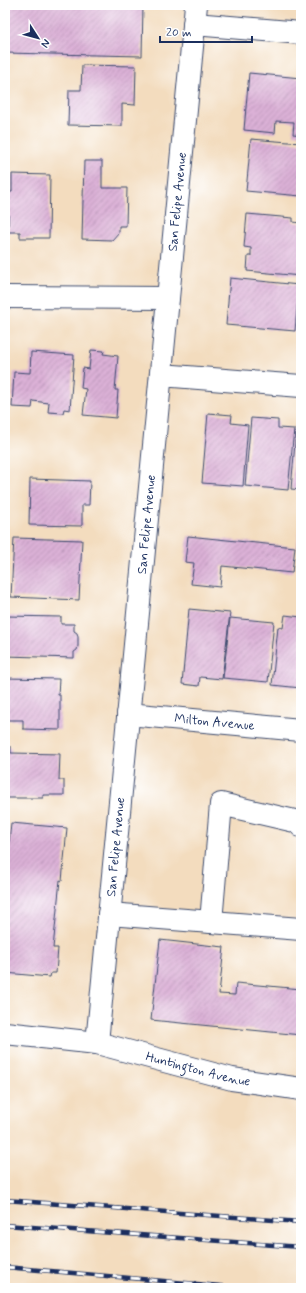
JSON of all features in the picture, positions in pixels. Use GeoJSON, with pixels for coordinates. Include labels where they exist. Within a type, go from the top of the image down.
{"type":"FeatureCollection","features":[{"type":"Feature","properties":{"kind":"street"},"geometry":{"type":"LineString","coordinates":[[195,14],[301,33]]}},
{"type":"Feature","properties":{"kind":"street","name":"San Felipe Avenue"},"geometry":{"type":"LineString","coordinates":[[97,1044],[195,14]]}},
{"type":"Feature","properties":{"kind":"street"},"geometry":{"type":"LineString","coordinates":[[5,296],[168,298]]}},
{"type":"Feature","properties":{"kind":"street"},"geometry":{"type":"LineString","coordinates":[[161,375],[301,386]]}},
{"type":"Feature","properties":{"kind":"street","name":"Milton Avenue"},"geometry":{"type":"LineString","coordinates":[[128,714],[301,730]]}},
{"type":"Feature","properties":{"kind":"street"},"geometry":{"type":"LineString","coordinates":[[211,922],[221,804],[299,822],[301,826]]}},
{"type":"Feature","properties":{"kind":"street"},"geometry":{"type":"LineString","coordinates":[[109,914],[301,929]]}},
{"type":"Feature","properties":{"kind":"street","name":"Huntington Avenue"},"geometry":{"type":"LineString","coordinates":[[5,1033],[97,1044],[232,1079],[301,1088]]}},
{"type":"Feature","properties":{"kind":"building"},"geometry":{"type":"Polygon","coordinates":[[[5,5],[143,5],[142,56],[5,53],[5,5]]]}},
{"type":"Feature","properties":{"kind":"building"},"geometry":{"type":"Polygon","coordinates":[[[82,65],[136,66],[135,105],[122,104],[122,126],[68,125],[69,90],[81,90],[82,65]]]}},
{"type":"Feature","properties":{"kind":"building"},"geometry":{"type":"Polygon","coordinates":[[[249,73],[301,78],[301,135],[293,134],[294,122],[276,121],[275,133],[244,130],[249,73]]]}},
{"type":"Feature","properties":{"kind":"building"},"geometry":{"type":"Polygon","coordinates":[[[251,139],[301,143],[301,196],[246,191],[251,139]]]}},
{"type":"Feature","properties":{"kind":"building"},"geometry":{"type":"Polygon","coordinates":[[[84,161],[102,161],[102,188],[127,188],[126,226],[119,226],[119,232],[112,240],[82,239],[84,161]]]}},
{"type":"Feature","properties":{"kind":"building"},"geometry":{"type":"Polygon","coordinates":[[[12,174],[50,175],[49,238],[20,238],[20,232],[8,232],[9,192],[12,192],[12,174]]]}},
{"type":"Feature","properties":{"kind":"building"},"geometry":{"type":"Polygon","coordinates":[[[247,214],[293,218],[293,222],[301,223],[301,276],[247,271],[248,256],[251,256],[251,248],[244,247],[247,214]]]}},
{"type":"Feature","properties":{"kind":"building"},"geometry":{"type":"Polygon","coordinates":[[[230,278],[299,285],[295,331],[226,325],[230,278]]]}},
{"type":"Feature","properties":{"kind":"building"},"geometry":{"type":"Polygon","coordinates":[[[91,350],[104,351],[103,354],[118,356],[115,390],[118,390],[116,418],[83,415],[86,389],[81,388],[83,368],[89,369],[91,350]]]}},
{"type":"Feature","properties":{"kind":"building"},"geometry":{"type":"Polygon","coordinates":[[[31,352],[74,355],[70,410],[64,409],[63,413],[48,412],[49,403],[33,401],[32,408],[12,407],[14,372],[30,373],[31,352]]]}},
{"type":"Feature","properties":{"kind":"building"},"geometry":{"type":"Polygon","coordinates":[[[208,413],[232,415],[231,423],[248,425],[243,486],[202,483],[208,413]]]}},
{"type":"Feature","properties":{"kind":"building"},"geometry":{"type":"Polygon","coordinates":[[[251,418],[278,420],[278,428],[294,429],[288,490],[245,486],[251,418]]]}},
{"type":"Feature","properties":{"kind":"building"},"geometry":{"type":"Polygon","coordinates":[[[297,420],[301,421],[301,490],[291,489],[297,420]]]}},
{"type":"Feature","properties":{"kind":"building"},"geometry":{"type":"Polygon","coordinates":[[[30,479],[90,481],[89,505],[82,505],[82,526],[29,525],[30,479]]]}},
{"type":"Feature","properties":{"kind":"building"},"geometry":{"type":"Polygon","coordinates":[[[299,527],[301,528],[301,548],[297,547],[299,527]]]}},
{"type":"Feature","properties":{"kind":"building"},"geometry":{"type":"Polygon","coordinates":[[[188,536],[295,547],[292,573],[222,566],[220,587],[191,584],[194,563],[185,562],[188,536]]]}},
{"type":"Feature","properties":{"kind":"building"},"geometry":{"type":"Polygon","coordinates":[[[14,538],[82,540],[79,600],[11,597],[14,538]]]}},
{"type":"Feature","properties":{"kind":"building"},"geometry":{"type":"Polygon","coordinates":[[[189,609],[230,613],[222,679],[200,677],[199,686],[182,684],[189,609]]]}},
{"type":"Feature","properties":{"kind":"building"},"geometry":{"type":"Polygon","coordinates":[[[285,615],[301,617],[301,688],[272,685],[278,627],[283,628],[285,615]]]}},
{"type":"Feature","properties":{"kind":"building"},"geometry":{"type":"Polygon","coordinates":[[[5,616],[61,617],[61,624],[74,624],[74,631],[77,633],[78,637],[78,646],[77,650],[74,652],[74,658],[5,656],[5,616]]]}},
{"type":"Feature","properties":{"kind":"building"},"geometry":{"type":"Polygon","coordinates":[[[230,618],[274,622],[268,682],[223,678],[230,618]]]}},
{"type":"Feature","properties":{"kind":"building"},"geometry":{"type":"Polygon","coordinates":[[[5,678],[59,679],[58,695],[60,695],[60,730],[23,729],[23,720],[5,720],[5,678]]]}},
{"type":"Feature","properties":{"kind":"building"},"geometry":{"type":"Polygon","coordinates":[[[5,747],[11,747],[11,753],[60,754],[59,780],[64,780],[64,795],[43,795],[43,798],[5,798],[5,747]]]}},
{"type":"Feature","properties":{"kind":"building"},"geometry":{"type":"Polygon","coordinates":[[[11,823],[67,828],[53,948],[58,948],[56,973],[51,973],[50,977],[5,973],[5,882],[11,823]]]}},
{"type":"Feature","properties":{"kind":"building"},"geometry":{"type":"Polygon","coordinates":[[[160,940],[224,947],[219,994],[235,995],[236,983],[301,989],[301,1035],[151,1020],[160,940]]]}},
{"type":"Feature","properties":{"kind":"railway"},"geometry":{"type":"LineString","coordinates":[[5,1200],[301,1222]]}},
{"type":"Feature","properties":{"kind":"railway"},"geometry":{"type":"LineString","coordinates":[[5,1225],[301,1247]]}},
{"type":"Feature","properties":{"kind":"railway"},"geometry":{"type":"LineString","coordinates":[[5,1267],[243,1288]]}}]}
